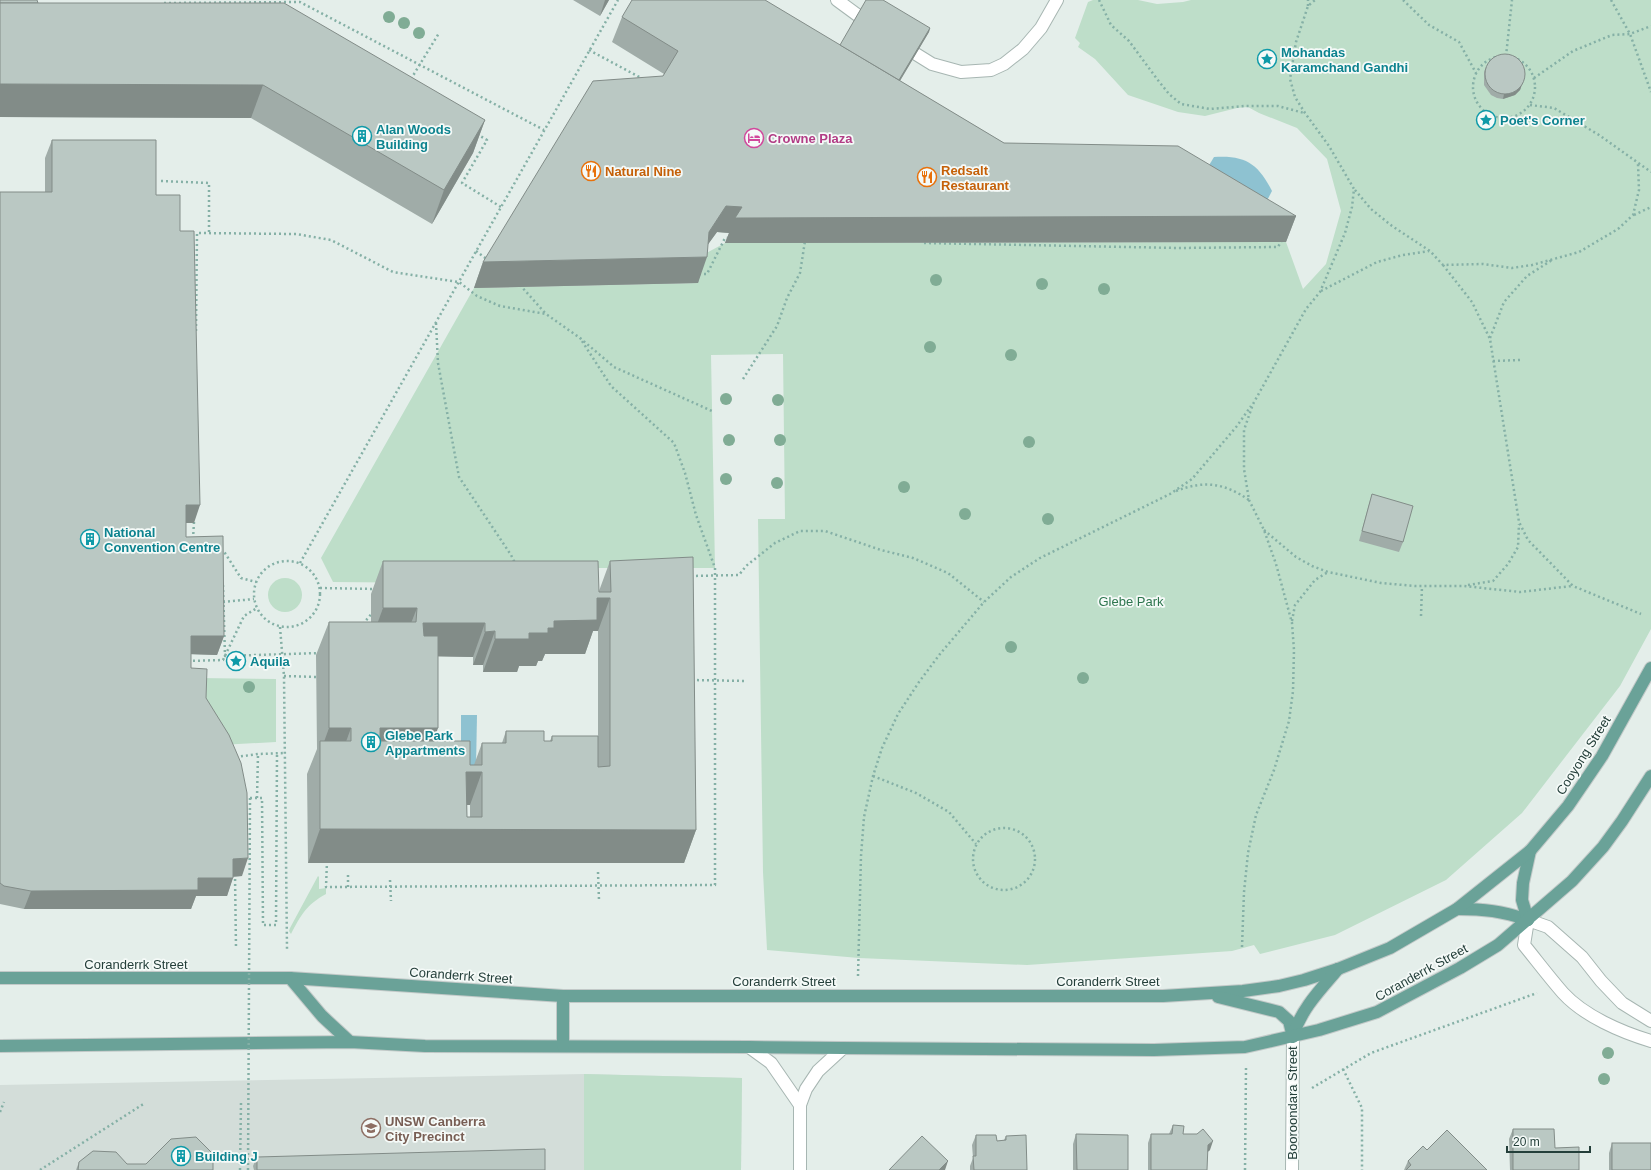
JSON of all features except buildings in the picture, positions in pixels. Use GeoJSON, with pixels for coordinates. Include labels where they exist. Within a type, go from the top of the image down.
{"type":"FeatureCollection","features":[{"type":"Feature","properties":{"kind":"main road","name":"Cooyong Street"},"geometry":{"type":"LineString","coordinates":[[1530,851],[1568,806],[1602,756],[1651,668]]}},
{"type":"Feature","properties":{"kind":"main road"},"geometry":{"type":"LineString","coordinates":[[1528,920],[1572,881],[1603,847],[1651,776]]}},
{"type":"Feature","properties":{"kind":"main road","name":"Coranderrk Street"},"geometry":{"type":"LineString","coordinates":[[0,978],[290,978],[563,996],[1163,996],[1243,991],[1279,986],[1338,969],[1390,948],[1456,909],[1530,851]]}},
{"type":"Feature","properties":{"kind":"main road"},"geometry":{"type":"LineString","coordinates":[[1528,920],[1522,900],[1530,851]]}},
{"type":"Feature","properties":{"kind":"main road"},"geometry":{"type":"LineString","coordinates":[[1456,909],[1485,910],[1506,913],[1528,920]]}},
{"type":"Feature","properties":{"kind":"main road","name":"Coranderrk Street"},"geometry":{"type":"LineString","coordinates":[[0,1046],[350,1042],[425,1046],[1154,1050],[1245,1047],[1293,1037],[1377,1012],[1460,968],[1498,945],[1528,920]]}},
{"type":"Feature","properties":{"kind":"main road"},"geometry":{"type":"LineString","coordinates":[[1293,1037],[1296,1025],[1308,1006],[1338,969]]}},
{"type":"Feature","properties":{"kind":"main road"},"geometry":{"type":"LineString","coordinates":[[290,978],[322,1016],[350,1042]]}},
{"type":"Feature","properties":{"kind":"main road"},"geometry":{"type":"LineString","coordinates":[[1203,993],[1279,1012],[1289,1021],[1293,1037]]}},
{"type":"Feature","properties":{"kind":"main road"},"geometry":{"type":"LineString","coordinates":[[563,996],[563,1046]]}},
{"type":"Feature","properties":{"kind":"street"},"geometry":{"type":"LineString","coordinates":[[837,0],[879,32]]}},
{"type":"Feature","properties":{"kind":"street"},"geometry":{"type":"LineString","coordinates":[[893,40],[932,64],[961,72],[991,70],[1004,64],[1023,49],[1041,28],[1057,0]]}},
{"type":"Feature","properties":{"kind":"street"},"geometry":{"type":"LineString","coordinates":[[1651,1021],[1622,1003],[1601,981],[1582,957],[1548,927],[1528,920],[1524,945],[1564,994],[1591,1015],[1624,1033],[1651,1041]]}},
{"type":"Feature","properties":{"kind":"street","name":"Booroondara Street"},"geometry":{"type":"LineString","coordinates":[[1292,1170],[1293,1037]]}},
{"type":"Feature","properties":{"kind":"street"},"geometry":{"type":"LineString","coordinates":[[749,1047],[771,1063],[800,1105]]}},
{"type":"Feature","properties":{"kind":"street"},"geometry":{"type":"LineString","coordinates":[[800,1170],[800,1105],[806,1089],[818,1071],[843,1048]]}},
{"type":"Feature","properties":{"kind":"path"},"geometry":{"type":"LineString","coordinates":[[300,563],[618,0]]}},
{"type":"Feature","properties":{"kind":"path"},"geometry":{"type":"LineString","coordinates":[[1099,0],[1111,25],[1129,41],[1169,94],[1181,104],[1210,109],[1245,106],[1278,106],[1305,113]]}},
{"type":"Feature","properties":{"kind":"path"},"geometry":{"type":"LineString","coordinates":[[1308,0],[1308,6],[1296,42],[1290,80],[1295,97],[1329,146],[1354,190],[1371,209],[1392,226],[1430,251],[1443,265],[1472,302],[1490,338],[1519,522],[1518,547],[1508,564],[1492,581],[1464,586]]}},
{"type":"Feature","properties":{"kind":"path"},"geometry":{"type":"LineString","coordinates":[[1308,6],[1315,0]]}},
{"type":"Feature","properties":{"kind":"path"},"geometry":{"type":"LineString","coordinates":[[1403,0],[1428,25],[1459,42],[1476,74]]}},
{"type":"Feature","properties":{"kind":"path"},"geometry":{"type":"LineString","coordinates":[[1506,56],[1512,0]]}},
{"type":"Feature","properties":{"kind":"path"},"geometry":{"type":"LineString","coordinates":[[1611,0],[1630,34],[1651,92]]}},
{"type":"Feature","properties":{"kind":"path"},"geometry":{"type":"LineString","coordinates":[[159,3],[300,2],[544,130]]}},
{"type":"Feature","properties":{"kind":"path"},"geometry":{"type":"LineString","coordinates":[[1534,78],[1573,51],[1612,35],[1630,34],[1651,26]]}},
{"type":"Feature","properties":{"kind":"path"},"geometry":{"type":"LineString","coordinates":[[409,82],[439,33]]}},
{"type":"Feature","properties":{"kind":"path"},"geometry":{"type":"LineString","coordinates":[[589,50],[648,82]]}},
{"type":"Feature","properties":{"kind":"path"},"geometry":{"type":"LineString","coordinates":[[1506,56],[1515,58],[1524,62],[1530,69],[1534,78],[1534,97],[1530,105],[1514,117],[1503,118],[1493,116],[1484,111],[1477,103],[1473,94],[1473,83],[1476,74],[1481,66],[1488,60],[1506,56]]}},
{"type":"Feature","properties":{"kind":"path"},"geometry":{"type":"LineString","coordinates":[[1530,105],[1554,108],[1599,135],[1651,172]]}},
{"type":"Feature","properties":{"kind":"path"},"geometry":{"type":"LineString","coordinates":[[475,132],[487,140],[462,183],[501,207]]}},
{"type":"Feature","properties":{"kind":"path"},"geometry":{"type":"LineString","coordinates":[[1634,215],[1639,190],[1638,164]]}},
{"type":"Feature","properties":{"kind":"path"},"geometry":{"type":"LineString","coordinates":[[161,181],[209,183],[209,233]]}},
{"type":"Feature","properties":{"kind":"path"},"geometry":{"type":"LineString","coordinates":[[1170,494],[1192,478],[1237,426],[1253,404],[1306,309],[1320,292],[1345,233],[1352,207],[1354,190]]}},
{"type":"Feature","properties":{"kind":"path"},"geometry":{"type":"LineString","coordinates":[[1443,265],[1483,264],[1512,268],[1532,265],[1578,252],[1618,229],[1634,215],[1651,207]]}},
{"type":"Feature","properties":{"kind":"path"},"geometry":{"type":"LineString","coordinates":[[196,336],[197,233],[296,234],[330,240],[393,272],[459,282],[477,296],[500,306],[546,314]]}},
{"type":"Feature","properties":{"kind":"path"},"geometry":{"type":"LineString","coordinates":[[916,243],[1178,248],[1278,247],[1284,235]]}},
{"type":"Feature","properties":{"kind":"path"},"geometry":{"type":"LineString","coordinates":[[691,275],[707,274],[725,238],[733,238]]}},
{"type":"Feature","properties":{"kind":"path"},"geometry":{"type":"LineString","coordinates":[[797,240],[813,240]]}},
{"type":"Feature","properties":{"kind":"path"},"geometry":{"type":"LineString","coordinates":[[743,379],[777,326],[787,298],[800,273],[805,240]]}},
{"type":"Feature","properties":{"kind":"path"},"geometry":{"type":"LineString","coordinates":[[476,251],[494,264]]}},
{"type":"Feature","properties":{"kind":"path"},"geometry":{"type":"LineString","coordinates":[[1320,292],[1377,262],[1403,255],[1430,251]]}},
{"type":"Feature","properties":{"kind":"path"},"geometry":{"type":"LineString","coordinates":[[1490,338],[1504,302],[1527,276],[1555,258]]}},
{"type":"Feature","properties":{"kind":"path"},"geometry":{"type":"LineString","coordinates":[[527,283],[519,283],[546,314],[580,338],[614,367],[712,411]]}},
{"type":"Feature","properties":{"kind":"path"},"geometry":{"type":"LineString","coordinates":[[436,322],[438,363],[459,477],[511,555],[517,568]]}},
{"type":"Feature","properties":{"kind":"path"},"geometry":{"type":"LineString","coordinates":[[327,856],[326,887],[715,885],[715,568],[696,515],[674,443],[611,386],[580,338]]}},
{"type":"Feature","properties":{"kind":"path"},"geometry":{"type":"LineString","coordinates":[[1493,361],[1520,360]]}},
{"type":"Feature","properties":{"kind":"path"},"geometry":{"type":"LineString","coordinates":[[1242,947],[1244,892],[1248,853],[1256,815],[1274,770],[1289,721],[1293,691],[1294,650],[1292,623],[1276,564],[1264,530],[1249,500],[1244,469],[1244,430],[1253,404]]}},
{"type":"Feature","properties":{"kind":"path"},"geometry":{"type":"LineString","coordinates":[[858,979],[861,856],[864,817],[874,776],[886,741],[898,714],[940,654],[984,602],[1011,577],[1040,558],[1170,494],[1195,485],[1213,484],[1237,492],[1249,500]]}},
{"type":"Feature","properties":{"kind":"path"},"geometry":{"type":"LineString","coordinates":[[193,543],[194,519]]}},
{"type":"Feature","properties":{"kind":"path"},"geometry":{"type":"LineString","coordinates":[[1519,522],[1528,540],[1573,586],[1641,614]]}},
{"type":"Feature","properties":{"kind":"path"},"geometry":{"type":"LineString","coordinates":[[1264,530],[1296,557],[1312,566],[1328,572],[1381,583],[1422,586],[1464,586],[1520,592],[1573,586]]}},
{"type":"Feature","properties":{"kind":"path"},"geometry":{"type":"LineString","coordinates":[[684,576],[740,575],[746,566],[775,543],[800,531],[825,531],[880,550],[913,558],[948,573],[984,602]]}},
{"type":"Feature","properties":{"kind":"path"},"geometry":{"type":"LineString","coordinates":[[215,550],[223,550]]}},
{"type":"Feature","properties":{"kind":"path"},"geometry":{"type":"LineString","coordinates":[[223,550],[241,578],[256,582]]}},
{"type":"Feature","properties":{"kind":"path"},"geometry":{"type":"LineString","coordinates":[[223,550],[223,558]]}},
{"type":"Feature","properties":{"kind":"path"},"geometry":{"type":"LineString","coordinates":[[289,561],[300,563],[309,569],[316,578],[320,588],[320,600],[317,610],[310,618],[301,624],[291,627],[280,627],[266,620],[257,608],[254,599],[256,582],[261,573],[274,564],[289,561]]}},
{"type":"Feature","properties":{"kind":"path"},"geometry":{"type":"LineString","coordinates":[[1292,623],[1295,605],[1316,580],[1328,572]]}},
{"type":"Feature","properties":{"kind":"path"},"geometry":{"type":"LineString","coordinates":[[223,580],[224,656]]}},
{"type":"Feature","properties":{"kind":"path"},"geometry":{"type":"LineString","coordinates":[[1421,616],[1422,586]]}},
{"type":"Feature","properties":{"kind":"path"},"geometry":{"type":"LineString","coordinates":[[320,588],[377,589]]}},
{"type":"Feature","properties":{"kind":"path"},"geometry":{"type":"LineString","coordinates":[[216,602],[254,599]]}},
{"type":"Feature","properties":{"kind":"path"},"geometry":{"type":"LineString","coordinates":[[188,668],[188,661],[223,660],[244,616],[257,608]]}},
{"type":"Feature","properties":{"kind":"path"},"geometry":{"type":"LineString","coordinates":[[361,627],[375,610]]}},
{"type":"Feature","properties":{"kind":"path"},"geometry":{"type":"LineString","coordinates":[[280,627],[284,676],[287,949]]}},
{"type":"Feature","properties":{"kind":"path"},"geometry":{"type":"LineString","coordinates":[[224,656],[322,653]]}},
{"type":"Feature","properties":{"kind":"path"},"geometry":{"type":"LineString","coordinates":[[284,676],[325,678]]}},
{"type":"Feature","properties":{"kind":"path"},"geometry":{"type":"LineString","coordinates":[[691,680],[746,680]]}},
{"type":"Feature","properties":{"kind":"path"},"geometry":{"type":"LineString","coordinates":[[231,758],[258,754],[285,753]]}},
{"type":"Feature","properties":{"kind":"path"},"geometry":{"type":"LineString","coordinates":[[257,798],[258,754]]}},
{"type":"Feature","properties":{"kind":"path"},"geometry":{"type":"LineString","coordinates":[[248,1170],[250,798],[262,798],[263,925],[276,925],[277,754]]}},
{"type":"Feature","properties":{"kind":"path"},"geometry":{"type":"LineString","coordinates":[[874,776],[916,793],[949,812],[976,844]]}},
{"type":"Feature","properties":{"kind":"path"},"geometry":{"type":"LineString","coordinates":[[1002,828],[1013,829],[1022,834],[1030,842],[1034,852],[1032,873],[1026,881],[1018,887],[1008,890],[998,890],[989,887],[981,881],[973,863],[973,853],[976,844],[983,835],[992,830],[1002,828]]}},
{"type":"Feature","properties":{"kind":"path"},"geometry":{"type":"LineString","coordinates":[[235,871],[236,948]]}},
{"type":"Feature","properties":{"kind":"path"},"geometry":{"type":"LineString","coordinates":[[598,872],[599,900]]}},
{"type":"Feature","properties":{"kind":"path"},"geometry":{"type":"LineString","coordinates":[[348,875],[348,887]]}},
{"type":"Feature","properties":{"kind":"path"},"geometry":{"type":"LineString","coordinates":[[390,880],[391,901]]}},
{"type":"Feature","properties":{"kind":"path"},"geometry":{"type":"LineString","coordinates":[[1292,1099],[1371,1053],[1539,992]]}},
{"type":"Feature","properties":{"kind":"path"},"geometry":{"type":"LineString","coordinates":[[1245,1170],[1246,1067]]}},
{"type":"Feature","properties":{"kind":"path"},"geometry":{"type":"LineString","coordinates":[[1344,1069],[1362,1108],[1362,1170]]}},
{"type":"Feature","properties":{"kind":"path"},"geometry":{"type":"LineString","coordinates":[[0,1112],[4,1102]]}},
{"type":"Feature","properties":{"kind":"path"},"geometry":{"type":"LineString","coordinates":[[40,1170],[145,1103]]}},
{"type":"Feature","properties":{"kind":"path"},"geometry":{"type":"LineString","coordinates":[[240,1170],[241,1103]]}},
{"type":"Feature","properties":{"kind":"shaded area","name":"UNSW Canberra City Precinct"},"geometry":{"type":"Polygon","coordinates":[[[584,1074],[742,1078],[741,1170],[0,1170],[0,1085],[584,1074]]]}},
{"type":"Feature","properties":{"kind":"green space","name":"Glebe Park"},"geometry":{"type":"Polygon","coordinates":[[[1093,0],[1138,0],[1157,4],[1191,0],[1651,0],[1651,629],[1620,686],[1522,813],[1446,880],[1335,935],[1260,954],[1254,945],[1232,951],[1027,965],[859,958],[767,950],[763,872],[758,519],[785,519],[783,354],[711,355],[715,568],[585,568],[448,583],[333,582],[321,558],[474,288],[698,283],[699,257],[725,243],[1286,242],[1303,289],[1326,264],[1341,211],[1327,159],[1297,128],[1248,107],[1237,108],[1205,116],[1178,112],[1128,95],[1095,59],[1078,47],[1080,43],[1075,38],[1088,2],[1093,0]]]}},
{"type":"Feature","properties":{"kind":"green space"},"geometry":{"type":"Polygon","coordinates":[[[285,578],[297,583],[302,595],[297,607],[285,612],[273,607],[268,595],[273,583],[285,578]]]}},
{"type":"Feature","properties":{"kind":"green space"},"geometry":{"type":"Polygon","coordinates":[[[198,678],[276,679],[276,742],[220,745],[198,678]]]}},
{"type":"Feature","properties":{"kind":"green space"},"geometry":{"type":"Polygon","coordinates":[[[318,876],[319,889],[326,888],[326,894],[309,906],[291,934],[289,931],[290,928],[318,876]]]}},
{"type":"Feature","properties":{"kind":"green space"},"geometry":{"type":"Polygon","coordinates":[[[584,1074],[742,1078],[741,1170],[584,1170],[584,1074]]]}},
{"type":"Feature","properties":{"kind":"water"},"geometry":{"type":"Polygon","coordinates":[[[1214,157],[1243,160],[1250,163],[1262,174],[1272,191],[1261,212],[1202,177],[1214,157]]]}},
{"type":"Feature","properties":{"kind":"water"},"geometry":{"type":"Polygon","coordinates":[[[461,715],[477,715],[476,768],[461,768],[461,715]]]}},
{"type":"Feature","properties":{"kind":"place","name":"Mohandas Karamchand Gandhi"},"geometry":{"type":"Point","coordinates":[1267,59]}},
{"type":"Feature","properties":{"kind":"place","name":"Poet's Corner"},"geometry":{"type":"Point","coordinates":[1486,120]}},
{"type":"Feature","properties":{"kind":"place","name":"Alan Woods Building"},"geometry":{"type":"Point","coordinates":[362,136]}},
{"type":"Feature","properties":{"kind":"place","name":"Crowne Plaza"},"geometry":{"type":"Point","coordinates":[754,138]}},
{"type":"Feature","properties":{"kind":"place","name":"Natural Nine"},"geometry":{"type":"Point","coordinates":[591,171]}},
{"type":"Feature","properties":{"kind":"place","name":"Redsalt Restaurant"},"geometry":{"type":"Point","coordinates":[927,177]}},
{"type":"Feature","properties":{"kind":"place","name":"National Convention Centre"},"geometry":{"type":"Point","coordinates":[90,539]}},
{"type":"Feature","properties":{"kind":"place","name":"Aquila"},"geometry":{"type":"Point","coordinates":[236,661]}},
{"type":"Feature","properties":{"kind":"place","name":"Glebe Park Appartments"},"geometry":{"type":"Point","coordinates":[371,742]}},
{"type":"Feature","properties":{"kind":"place","name":"UNSW Canberra City Precinct"},"geometry":{"type":"Point","coordinates":[371,1128]}},
{"type":"Feature","properties":{"kind":"place","name":"Building J"},"geometry":{"type":"Point","coordinates":[181,1156]}}]}
